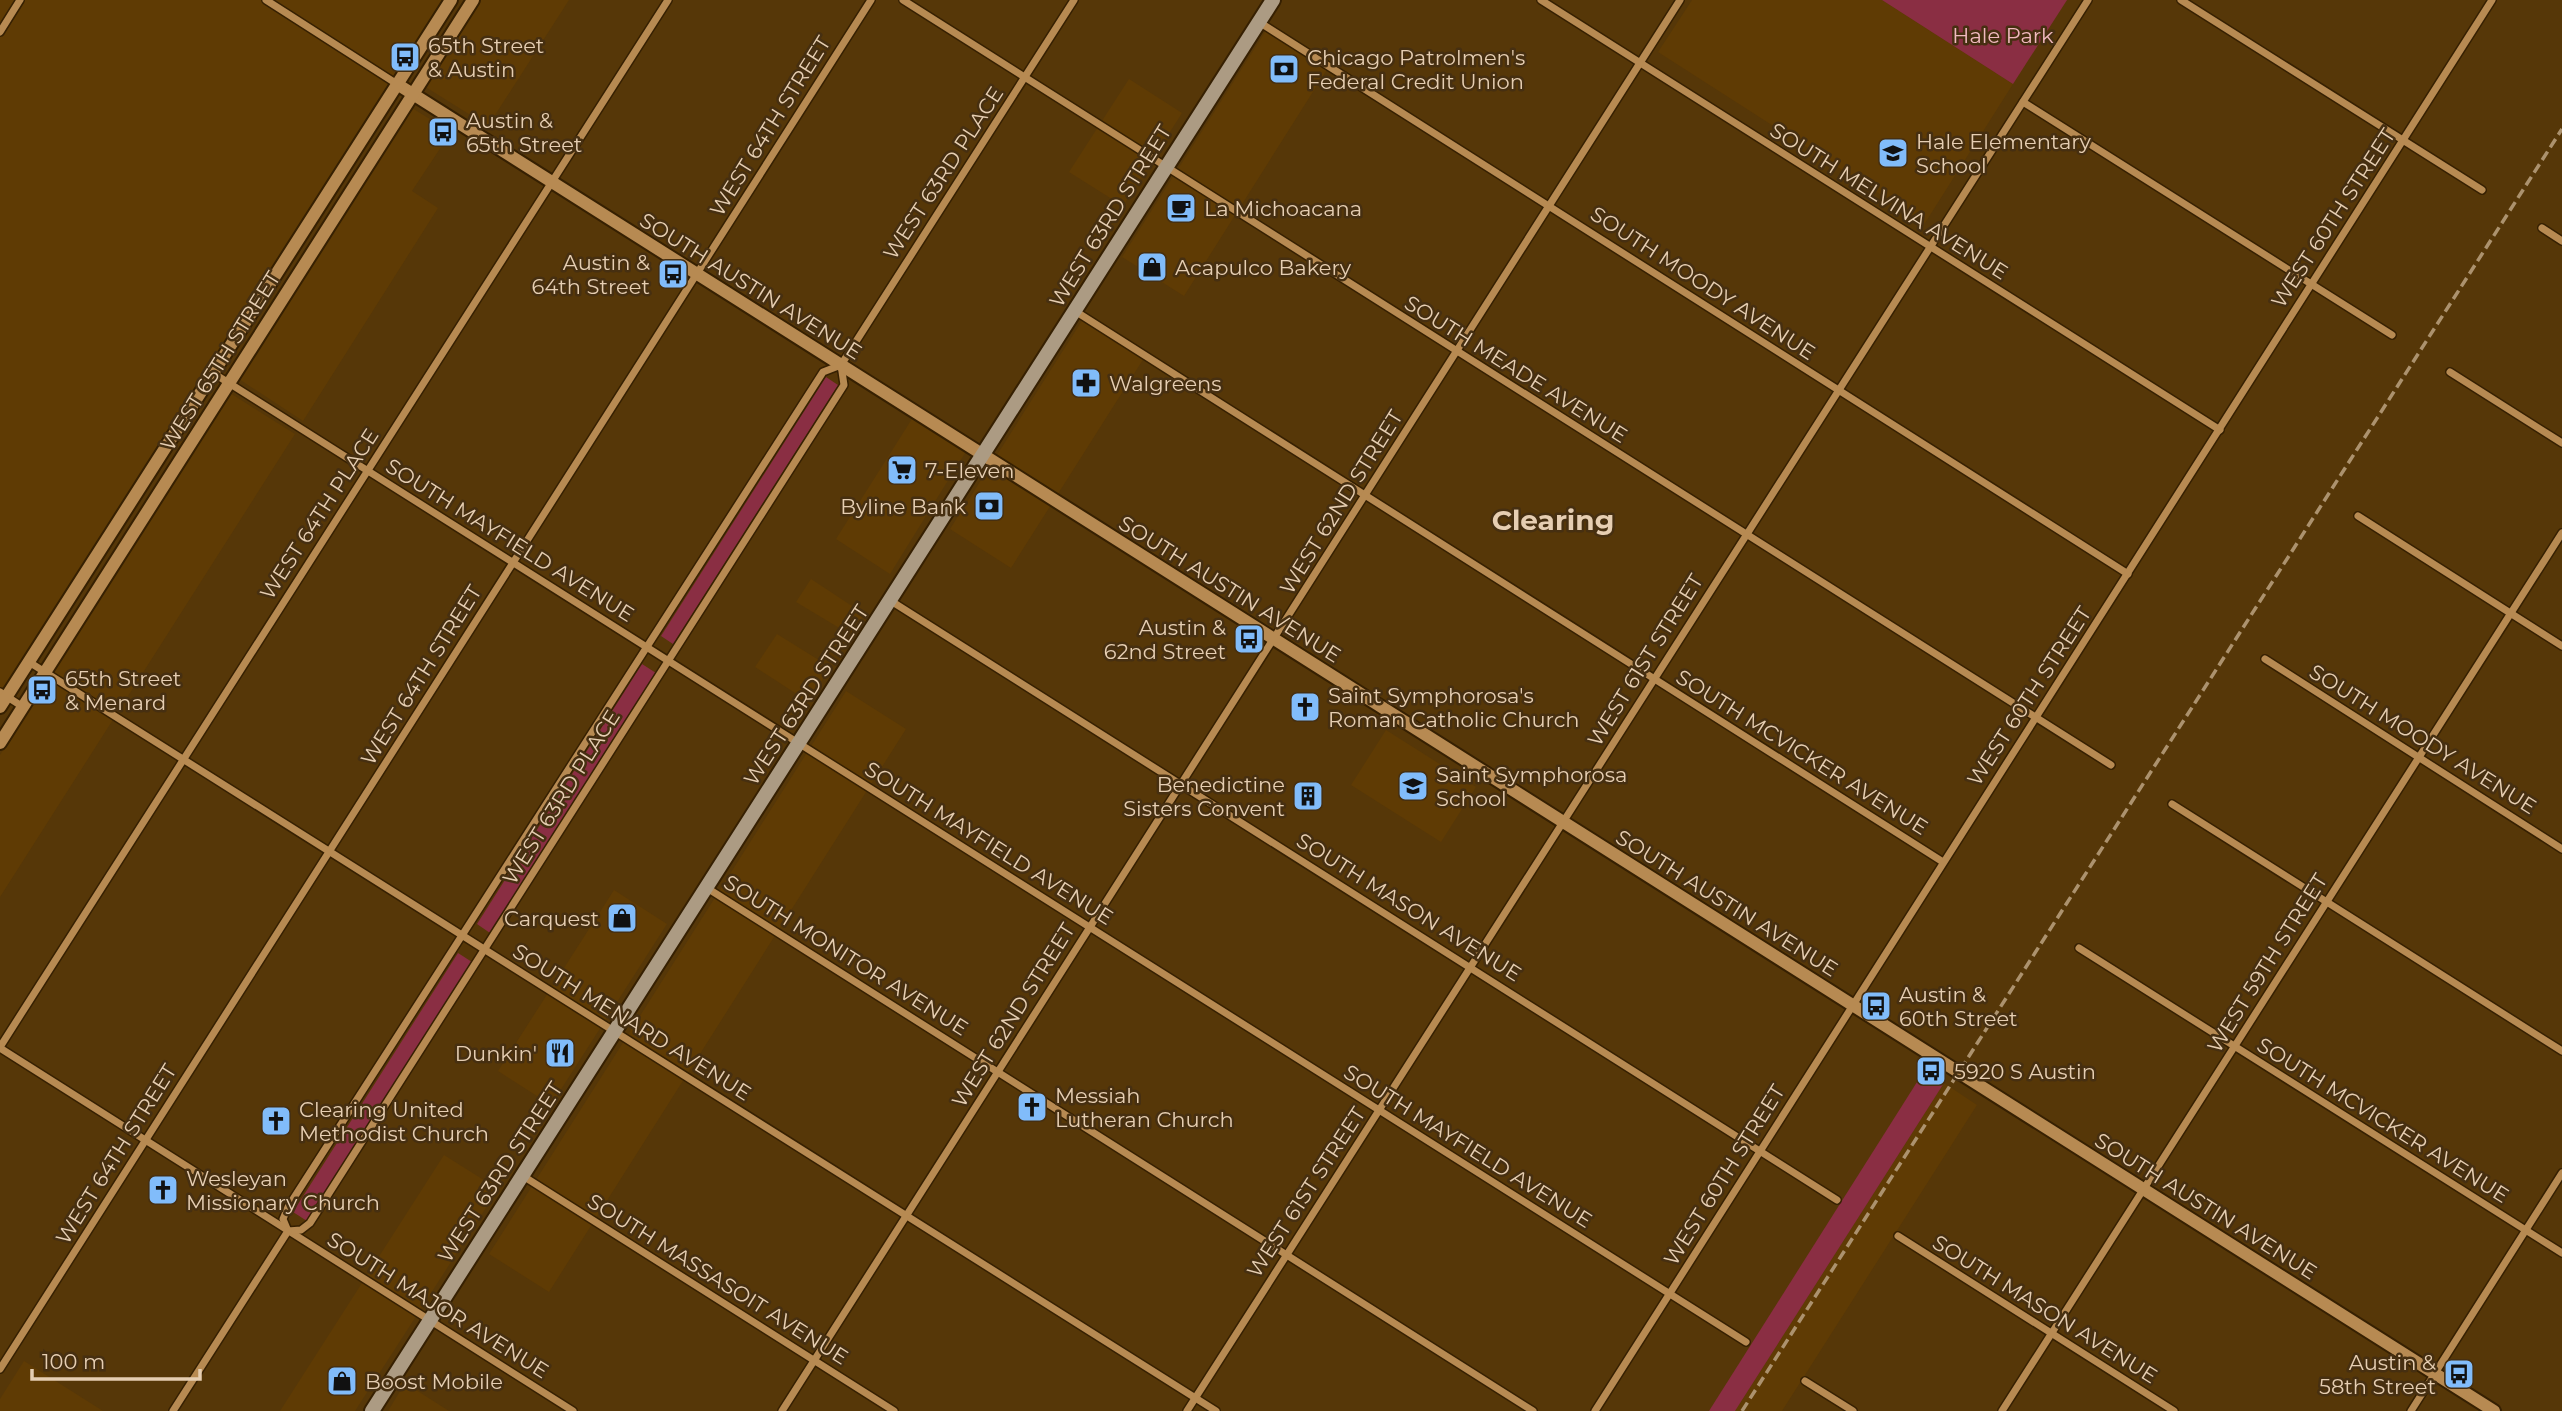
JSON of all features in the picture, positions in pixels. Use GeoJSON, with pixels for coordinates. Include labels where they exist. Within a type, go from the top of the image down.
{"type":"FeatureCollection","features":[{"type":"Feature","properties":{"kind":"main road","name":"WEST 63RD STREET"},"geometry":{"type":"LineString","coordinates":[[372,1411],[1273,0]]}},
{"type":"Feature","properties":{"kind":"street"},"geometry":{"type":"LineString","coordinates":[[0,32],[20,0]]}},
{"type":"Feature","properties":{"kind":"street","name":"SOUTH AUSTIN AVENUE"},"geometry":{"type":"LineString","coordinates":[[266,0],[2494,1411]]}},
{"type":"Feature","properties":{"kind":"street","name":"WEST 65TH STREET"},"geometry":{"type":"LineString","coordinates":[[2,699],[29,662],[451,0]]}},
{"type":"Feature","properties":{"kind":"street","name":"WEST 65TH STREET"},"geometry":{"type":"LineString","coordinates":[[0,743],[473,0]]}},
{"type":"Feature","properties":{"kind":"street","name":"WEST 64TH PLACE"},"geometry":{"type":"LineString","coordinates":[[0,1048],[668,0]]}},
{"type":"Feature","properties":{"kind":"street","name":"WEST 64TH STREET"},"geometry":{"type":"LineString","coordinates":[[0,1369],[871,0]]}},
{"type":"Feature","properties":{"kind":"street","name":"SOUTH MEADE AVENUE"},"geometry":{"type":"LineString","coordinates":[[903,0],[2111,765]]}},
{"type":"Feature","properties":{"kind":"street","name":"WEST 63RD PLACE"},"geometry":{"type":"LineString","coordinates":[[288,1231],[283,1219],[288,1207],[646,646],[822,372],[841,365],[1074,0]]}},
{"type":"Feature","properties":{"kind":"street","name":"SOUTH MELVINA AVENUE"},"geometry":{"type":"LineString","coordinates":[[1541,0],[2220,430]]}},
{"type":"Feature","properties":{"kind":"street","name":"WEST 62ND STREET"},"geometry":{"type":"LineString","coordinates":[[782,1411],[1680,0]]}},
{"type":"Feature","properties":{"kind":"street","name":"WEST 61ST STREET"},"geometry":{"type":"LineString","coordinates":[[1187,1411],[2088,0]]}},
{"type":"Feature","properties":{"kind":"street"},"geometry":{"type":"LineString","coordinates":[[2181,0],[2482,190]]}},
{"type":"Feature","properties":{"kind":"street","name":"WEST 60TH STREET"},"geometry":{"type":"LineString","coordinates":[[1595,1411],[2492,0]]}},
{"type":"Feature","properties":{"kind":"street","name":"SOUTH MOODY AVENUE"},"geometry":{"type":"LineString","coordinates":[[1259,22],[2128,574]]}},
{"type":"Feature","properties":{"kind":"street"},"geometry":{"type":"LineString","coordinates":[[2023,102],[2392,335]]}},
{"type":"Feature","properties":{"kind":"street"},"geometry":{"type":"LineString","coordinates":[[2542,228],[2562,241]]}},
{"type":"Feature","properties":{"kind":"street","name":"SOUTH MCVICKER AVENUE"},"geometry":{"type":"LineString","coordinates":[[1075,311],[1943,862]]}},
{"type":"Feature","properties":{"kind":"street","name":"WEST 63RD PLACE"},"geometry":{"type":"LineString","coordinates":[[288,1231],[301,1230],[310,1223],[485,950],[844,385],[841,365]]}},
{"type":"Feature","properties":{"kind":"street"},"geometry":{"type":"LineString","coordinates":[[2450,372],[2562,443]]}},
{"type":"Feature","properties":{"kind":"street","name":"SOUTH MAYFIELD AVENUE"},"geometry":{"type":"LineString","coordinates":[[213,373],[1746,1342]]}},
{"type":"Feature","properties":{"kind":"street"},"geometry":{"type":"LineString","coordinates":[[2358,516],[2562,646]]}},
{"type":"Feature","properties":{"kind":"street","name":"WEST 59TH STREET"},"geometry":{"type":"LineString","coordinates":[[2002,1411],[2562,533]]}},
{"type":"Feature","properties":{"kind":"street","name":"SOUTH MASON AVENUE"},"geometry":{"type":"LineString","coordinates":[[891,601],[1837,1200]]}},
{"type":"Feature","properties":{"kind":"street","name":"SOUTH MOODY AVENUE"},"geometry":{"type":"LineString","coordinates":[[2265,659],[2562,849]]}},
{"type":"Feature","properties":{"kind":"street","name":"SOUTH MENARD AVENUE"},"geometry":{"type":"LineString","coordinates":[[29,662],[1216,1411]]}},
{"type":"Feature","properties":{"kind":"street"},"geometry":{"type":"LineString","coordinates":[[2,699],[23,707]]}},
{"type":"Feature","properties":{"kind":"street"},"geometry":{"type":"LineString","coordinates":[[2172,804],[2562,1051]]}},
{"type":"Feature","properties":{"kind":"street","name":"SOUTH MONITOR AVENUE"},"geometry":{"type":"LineString","coordinates":[[708,888],[1532,1411]]}},
{"type":"Feature","properties":{"kind":"street","name":"SOUTH MCVICKER AVENUE"},"geometry":{"type":"LineString","coordinates":[[2079,948],[2562,1253]]}},
{"type":"Feature","properties":{"kind":"street","name":"SOUTH MAJOR AVENUE"},"geometry":{"type":"LineString","coordinates":[[0,1048],[573,1411]]}},
{"type":"Feature","properties":{"kind":"street"},"geometry":{"type":"LineString","coordinates":[[2411,1411],[2562,1173]]}},
{"type":"Feature","properties":{"kind":"street","name":"SOUTH MASSASOIT AVENUE"},"geometry":{"type":"LineString","coordinates":[[523,1176],[894,1411]]}},
{"type":"Feature","properties":{"kind":"street","name":"WEST 63RD PLACE"},"geometry":{"type":"LineString","coordinates":[[173,1411],[288,1231]]}},
{"type":"Feature","properties":{"kind":"street","name":"SOUTH MASON AVENUE"},"geometry":{"type":"LineString","coordinates":[[1898,1236],[2174,1411]]}},
{"type":"Feature","properties":{"kind":"street"},"geometry":{"type":"LineString","coordinates":[[1805,1381],[1853,1411]]}},
{"type":"Feature","properties":{"kind":"shaded area"},"geometry":{"type":"Polygon","coordinates":[[[0,0],[449,0],[0,711],[0,0]]]}},
{"type":"Feature","properties":{"kind":"shaded area"},"geometry":{"type":"Polygon","coordinates":[[[479,0],[569,0],[488,126],[424,86],[479,0]]]}},
{"type":"Feature","properties":{"kind":"shaded area","name":"Hale Elementary School"},"geometry":{"type":"Polygon","coordinates":[[[1692,0],[1882,0],[2013,84],[1925,223],[1658,52],[1692,0]]]}},
{"type":"Feature","properties":{"kind":"shaded area"},"geometry":{"type":"Polygon","coordinates":[[[1267,29],[1328,68],[1184,296],[1122,257],[1267,29]]]}},
{"type":"Feature","properties":{"kind":"shaded area"},"geometry":{"type":"Polygon","coordinates":[[[1129,79],[1182,113],[1123,206],[1069,172],[1129,79]]]}},
{"type":"Feature","properties":{"kind":"shaded area"},"geometry":{"type":"Polygon","coordinates":[[[412,108],[451,132],[412,191],[438,208],[303,421],[239,379],[412,108]]]}},
{"type":"Feature","properties":{"kind":"shaded area"},"geometry":{"type":"Polygon","coordinates":[[[1083,319],[1144,358],[1011,568],[950,529],[1083,319]]]}},
{"type":"Feature","properties":{"kind":"shaded area"},"geometry":{"type":"Polygon","coordinates":[[[230,393],[295,434],[0,897],[0,755],[230,393]]]}},
{"type":"Feature","properties":{"kind":"shaded area"},"geometry":{"type":"Polygon","coordinates":[[[917,411],[970,445],[890,574],[836,539],[917,411]]]}},
{"type":"Feature","properties":{"kind":"shaded area"},"geometry":{"type":"Polygon","coordinates":[[[811,579],[864,614],[851,635],[796,602],[811,579]]]}},
{"type":"Feature","properties":{"kind":"shaded area"},"geometry":{"type":"Polygon","coordinates":[[[777,634],[830,667],[809,702],[755,667],[777,634]]]}},
{"type":"Feature","properties":{"kind":"shaded area"},"geometry":{"type":"Polygon","coordinates":[[[846,691],[906,729],[549,1292],[489,1254],[846,691]]]}},
{"type":"Feature","properties":{"kind":"shaded area","name":"Saint Symphorosa School"},"geometry":{"type":"Polygon","coordinates":[[[1386,730],[1476,787],[1441,842],[1351,785],[1386,730]]]}},
{"type":"Feature","properties":{"kind":"shaded area"},"geometry":{"type":"Polygon","coordinates":[[[614,890],[667,924],[551,1105],[498,1071],[614,890]]]}},
{"type":"Feature","properties":{"kind":"shaded area"},"geometry":{"type":"Polygon","coordinates":[[[1944,1083],[1977,1105],[1782,1411],[1735,1411],[1944,1083]]]}},
{"type":"Feature","properties":{"kind":"shaded area"},"geometry":{"type":"Polygon","coordinates":[[[444,1155],[498,1189],[355,1411],[280,1411],[444,1155]]]}},
{"type":"Feature","properties":{"kind":"shaded area"},"geometry":{"type":"Polygon","coordinates":[[[24,1361],[103,1411],[0,1411],[0,1399],[24,1361]]]}},
{"type":"Feature","properties":{"kind":"shaded area"},"geometry":{"type":"Polygon","coordinates":[[[405,1383],[449,1411],[388,1411],[405,1383]]]}},
{"type":"Feature","properties":{"kind":"green space","name":"Hale Park"},"geometry":{"type":"Polygon","coordinates":[[[1882,0],[2067,0],[2013,84],[1882,0]]]}},
{"type":"Feature","properties":{"kind":"green space"},"geometry":{"type":"Polygon","coordinates":[[[826,377],[838,385],[673,644],[661,636],[826,377]]]}},
{"type":"Feature","properties":{"kind":"green space"},"geometry":{"type":"Polygon","coordinates":[[[642,664],[656,673],[490,933],[477,924],[642,664]]]}},
{"type":"Feature","properties":{"kind":"green space"},"geometry":{"type":"Polygon","coordinates":[[[458,953],[472,962],[307,1221],[293,1212],[458,953]]]}},
{"type":"Feature","properties":{"kind":"green space"},"geometry":{"type":"Polygon","coordinates":[[[1924,1071],[1944,1083],[1735,1411],[1709,1411],[1924,1071]]]}},
{"type":"Feature","properties":{"kind":"railway"},"geometry":{"type":"LineString","coordinates":[[1742,1411],[2562,129]]}},
{"type":"Feature","properties":{"kind":"place","name":"65th Street & Austin"},"geometry":{"type":"Point","coordinates":[405,57]}},
{"type":"Feature","properties":{"kind":"place","name":"Chicago Patrolmen's Federal Credit Union"},"geometry":{"type":"Point","coordinates":[1284,69]}},
{"type":"Feature","properties":{"kind":"place","name":"Austin & 65th Street"},"geometry":{"type":"Point","coordinates":[443,132]}},
{"type":"Feature","properties":{"kind":"place","name":"Hale Elementary School"},"geometry":{"type":"Point","coordinates":[1893,153]}},
{"type":"Feature","properties":{"kind":"place","name":"La Michoacana"},"geometry":{"type":"Point","coordinates":[1181,208]}},
{"type":"Feature","properties":{"kind":"place","name":"Acapulco Bakery"},"geometry":{"type":"Point","coordinates":[1152,267]}},
{"type":"Feature","properties":{"kind":"place","name":"Austin & 64th Street"},"geometry":{"type":"Point","coordinates":[673,274]}},
{"type":"Feature","properties":{"kind":"place","name":"Walgreens"},"geometry":{"type":"Point","coordinates":[1086,383]}},
{"type":"Feature","properties":{"kind":"place","name":"7-Eleven"},"geometry":{"type":"Point","coordinates":[902,470]}},
{"type":"Feature","properties":{"kind":"place","name":"Byline Bank"},"geometry":{"type":"Point","coordinates":[989,506]}},
{"type":"Feature","properties":{"kind":"place","name":"Austin & 62nd Street"},"geometry":{"type":"Point","coordinates":[1249,639]}},
{"type":"Feature","properties":{"kind":"place","name":"65th Street & Menard"},"geometry":{"type":"Point","coordinates":[42,690]}},
{"type":"Feature","properties":{"kind":"place","name":"Saint Symphorosa's Roman Catholic Church"},"geometry":{"type":"Point","coordinates":[1305,707]}},
{"type":"Feature","properties":{"kind":"place","name":"Saint Symphorosa School"},"geometry":{"type":"Point","coordinates":[1413,786]}},
{"type":"Feature","properties":{"kind":"place","name":"Benedictine Sisters Convent"},"geometry":{"type":"Point","coordinates":[1308,796]}},
{"type":"Feature","properties":{"kind":"place","name":"Carquest"},"geometry":{"type":"Point","coordinates":[622,918]}},
{"type":"Feature","properties":{"kind":"place","name":"Austin & 60th Street"},"geometry":{"type":"Point","coordinates":[1876,1006]}},
{"type":"Feature","properties":{"kind":"place","name":"Dunkin'"},"geometry":{"type":"Point","coordinates":[560,1053]}},
{"type":"Feature","properties":{"kind":"place","name":"5920 S Austin"},"geometry":{"type":"Point","coordinates":[1931,1071]}},
{"type":"Feature","properties":{"kind":"place","name":"Messiah Lutheran Church"},"geometry":{"type":"Point","coordinates":[1032,1107]}},
{"type":"Feature","properties":{"kind":"place","name":"Clearing United Methodist Church"},"geometry":{"type":"Point","coordinates":[276,1121]}},
{"type":"Feature","properties":{"kind":"place","name":"Wesleyan Missionary Church"},"geometry":{"type":"Point","coordinates":[163,1190]}},
{"type":"Feature","properties":{"kind":"place","name":"Austin & 58th Street"},"geometry":{"type":"Point","coordinates":[2459,1374]}},
{"type":"Feature","properties":{"kind":"place","name":"Boost Mobile"},"geometry":{"type":"Point","coordinates":[342,1381]}},
{"type":"Feature","properties":{"kind":"district","name":"Clearing"},"geometry":{"type":"Point","coordinates":[1553,520]}}]}
